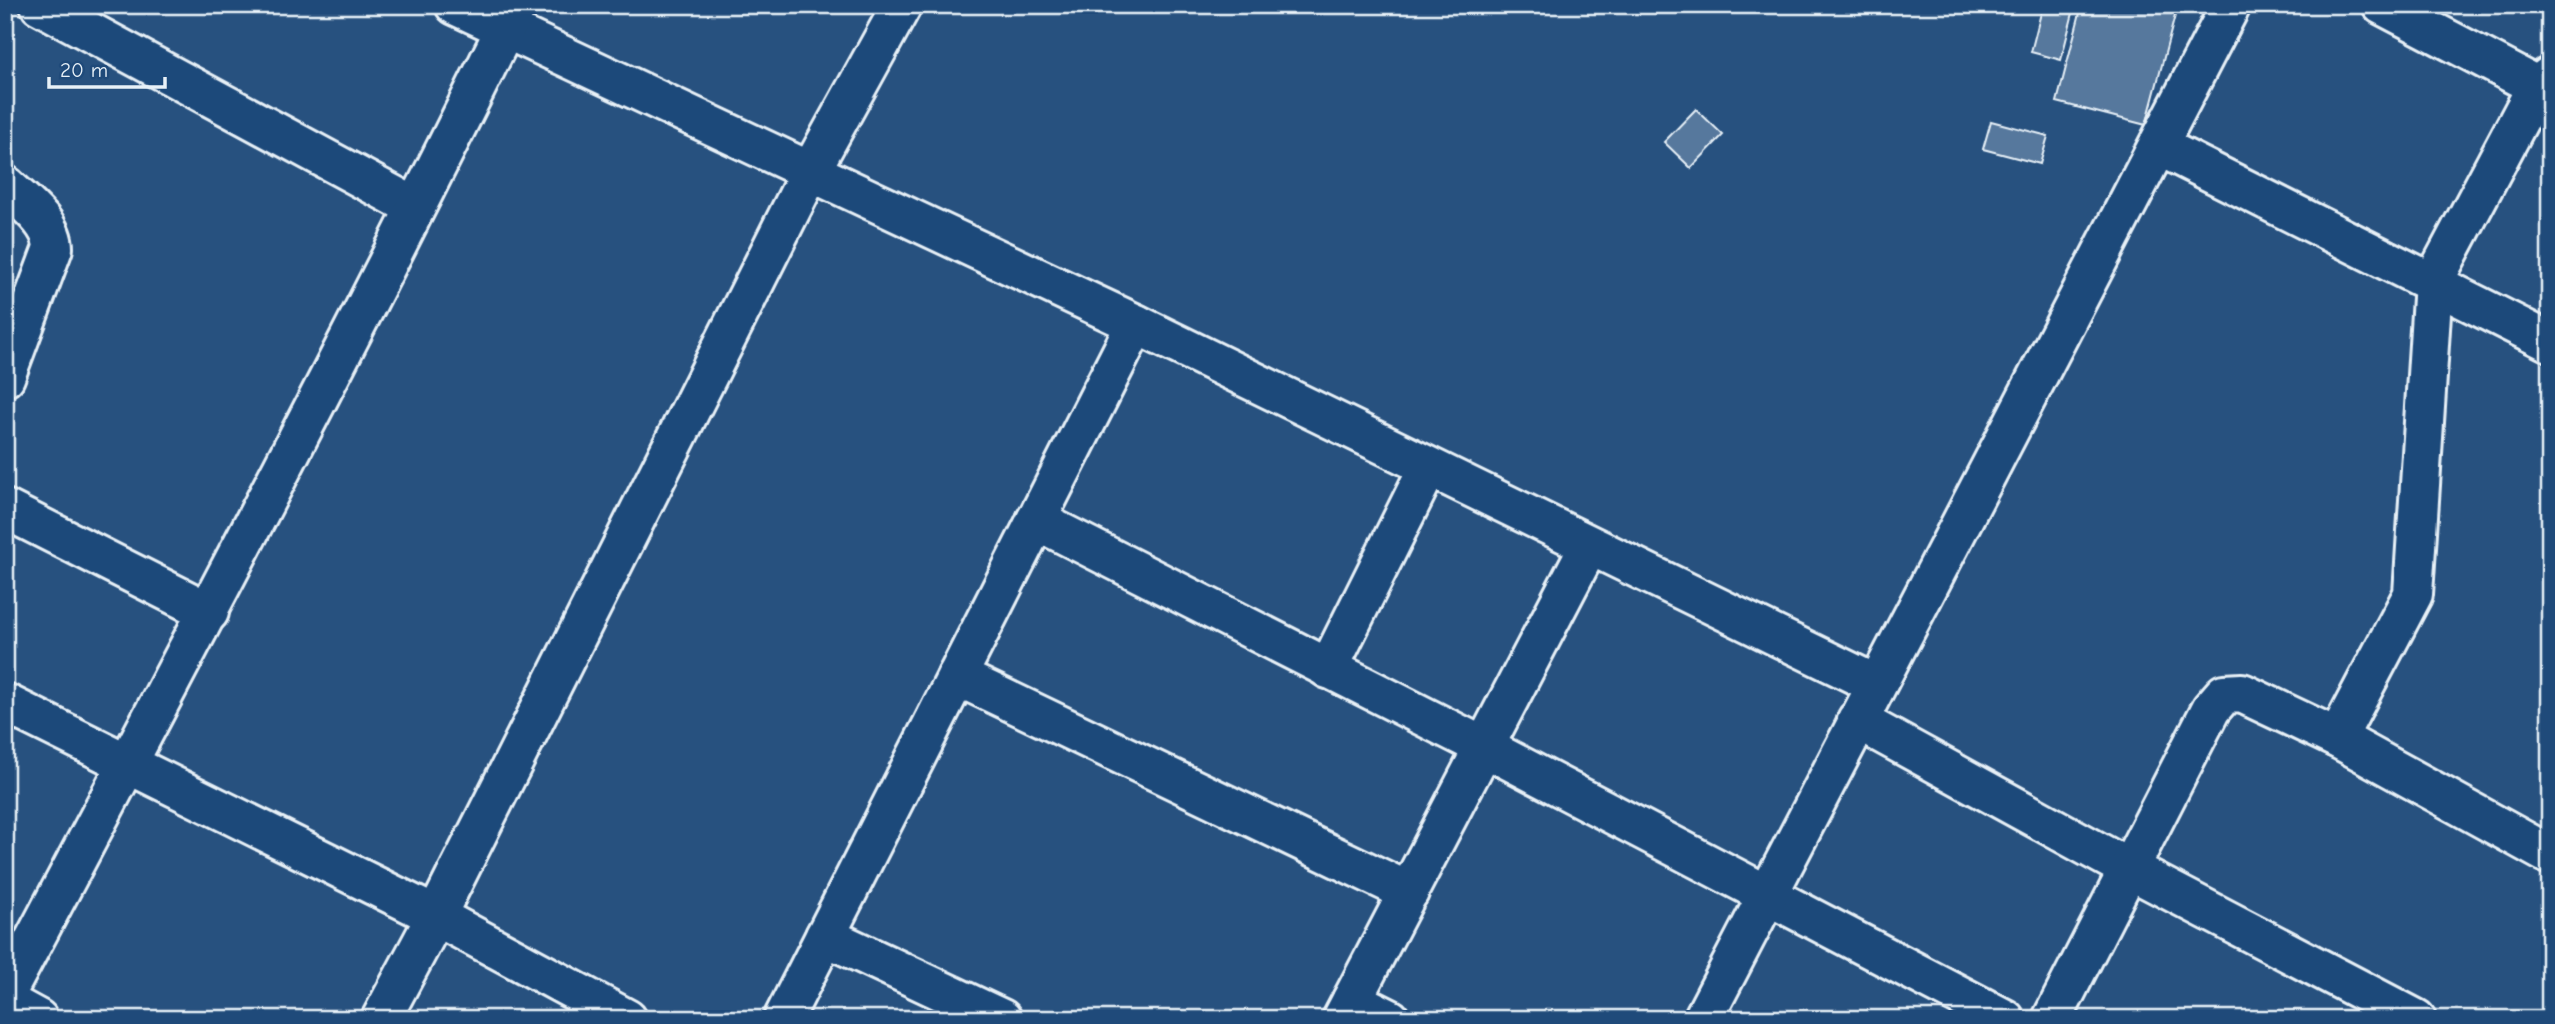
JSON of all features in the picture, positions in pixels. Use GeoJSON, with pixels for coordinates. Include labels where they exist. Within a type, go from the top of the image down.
{"type":"FeatureCollection","features":[{"type":"Feature","properties":{"kind":"street"},"geometry":{"type":"LineString","coordinates":[[40,5],[415,207]]}},
{"type":"Feature","properties":{"kind":"street"},"geometry":{"type":"LineString","coordinates":[[455,5],[511,18],[811,170],[1136,324],[1875,684]]}},
{"type":"Feature","properties":{"kind":"street"},"geometry":{"type":"LineString","coordinates":[[382,1019],[811,170],[902,5]]}},
{"type":"Feature","properties":{"kind":"street"},"geometry":{"type":"LineString","coordinates":[[1703,1019],[1875,684],[2160,146],[2231,5]]}},
{"type":"Feature","properties":{"kind":"street"},"geometry":{"type":"LineString","coordinates":[[2337,738],[2413,594],[2432,282],[2546,85],[2382,5]]}},
{"type":"Feature","properties":{"kind":"street"},"geometry":{"type":"LineString","coordinates":[[5,995],[209,612],[511,18]]}},
{"type":"Feature","properties":{"kind":"street"},"geometry":{"type":"LineString","coordinates":[[2160,146],[2550,342]]}},
{"type":"Feature","properties":{"kind":"street"},"geometry":{"type":"LineString","coordinates":[[5,185],[46,226],[53,237],[53,248],[5,377]]}},
{"type":"Feature","properties":{"kind":"street"},"geometry":{"type":"LineString","coordinates":[[783,1019],[1136,324]]}},
{"type":"Feature","properties":{"kind":"street"},"geometry":{"type":"LineString","coordinates":[[1328,669],[1428,468]]}},
{"type":"Feature","properties":{"kind":"street"},"geometry":{"type":"LineString","coordinates":[[5,509],[209,612]]}},
{"type":"Feature","properties":{"kind":"street"},"geometry":{"type":"LineString","coordinates":[[1036,520],[1484,747],[2005,1019]]}},
{"type":"Feature","properties":{"kind":"street"},"geometry":{"type":"LineString","coordinates":[[1390,1019],[1347,1009],[1589,546]]}},
{"type":"Feature","properties":{"kind":"street"},"geometry":{"type":"LineString","coordinates":[[957,676],[1409,892]]}},
{"type":"Feature","properties":{"kind":"street"},"geometry":{"type":"LineString","coordinates":[[2052,1019],[2211,709],[2224,694],[2242,693],[2337,738],[2550,855]]}},
{"type":"Feature","properties":{"kind":"street"},"geometry":{"type":"LineString","coordinates":[[5,704],[436,916],[627,1019]]}},
{"type":"Feature","properties":{"kind":"street"},"geometry":{"type":"LineString","coordinates":[[1857,720],[2129,869],[2416,1019]]}},
{"type":"Feature","properties":{"kind":"street"},"geometry":{"type":"LineString","coordinates":[[825,936],[1002,1019]]}},
{"type":"Feature","properties":{"kind":"street"},"geometry":{"type":"LineString","coordinates":[[5,1001],[38,1019]]}},
{"type":"Feature","properties":{"kind":"building"},"geometry":{"type":"Polygon","coordinates":[[[2043,5],[2075,5],[2061,60],[2031,52],[2043,5]]]}},
{"type":"Feature","properties":{"kind":"building"},"geometry":{"type":"Polygon","coordinates":[[[2082,5],[2177,8],[2146,125],[2057,102],[2082,5]]]}},
{"type":"Feature","properties":{"kind":"building"},"geometry":{"type":"Polygon","coordinates":[[[1696,109],[1723,135],[1691,168],[1664,142],[1696,109]]]}},
{"type":"Feature","properties":{"kind":"building"},"geometry":{"type":"Polygon","coordinates":[[[1991,121],[2048,136],[2040,164],[1983,149],[1991,121]]]}}]}
